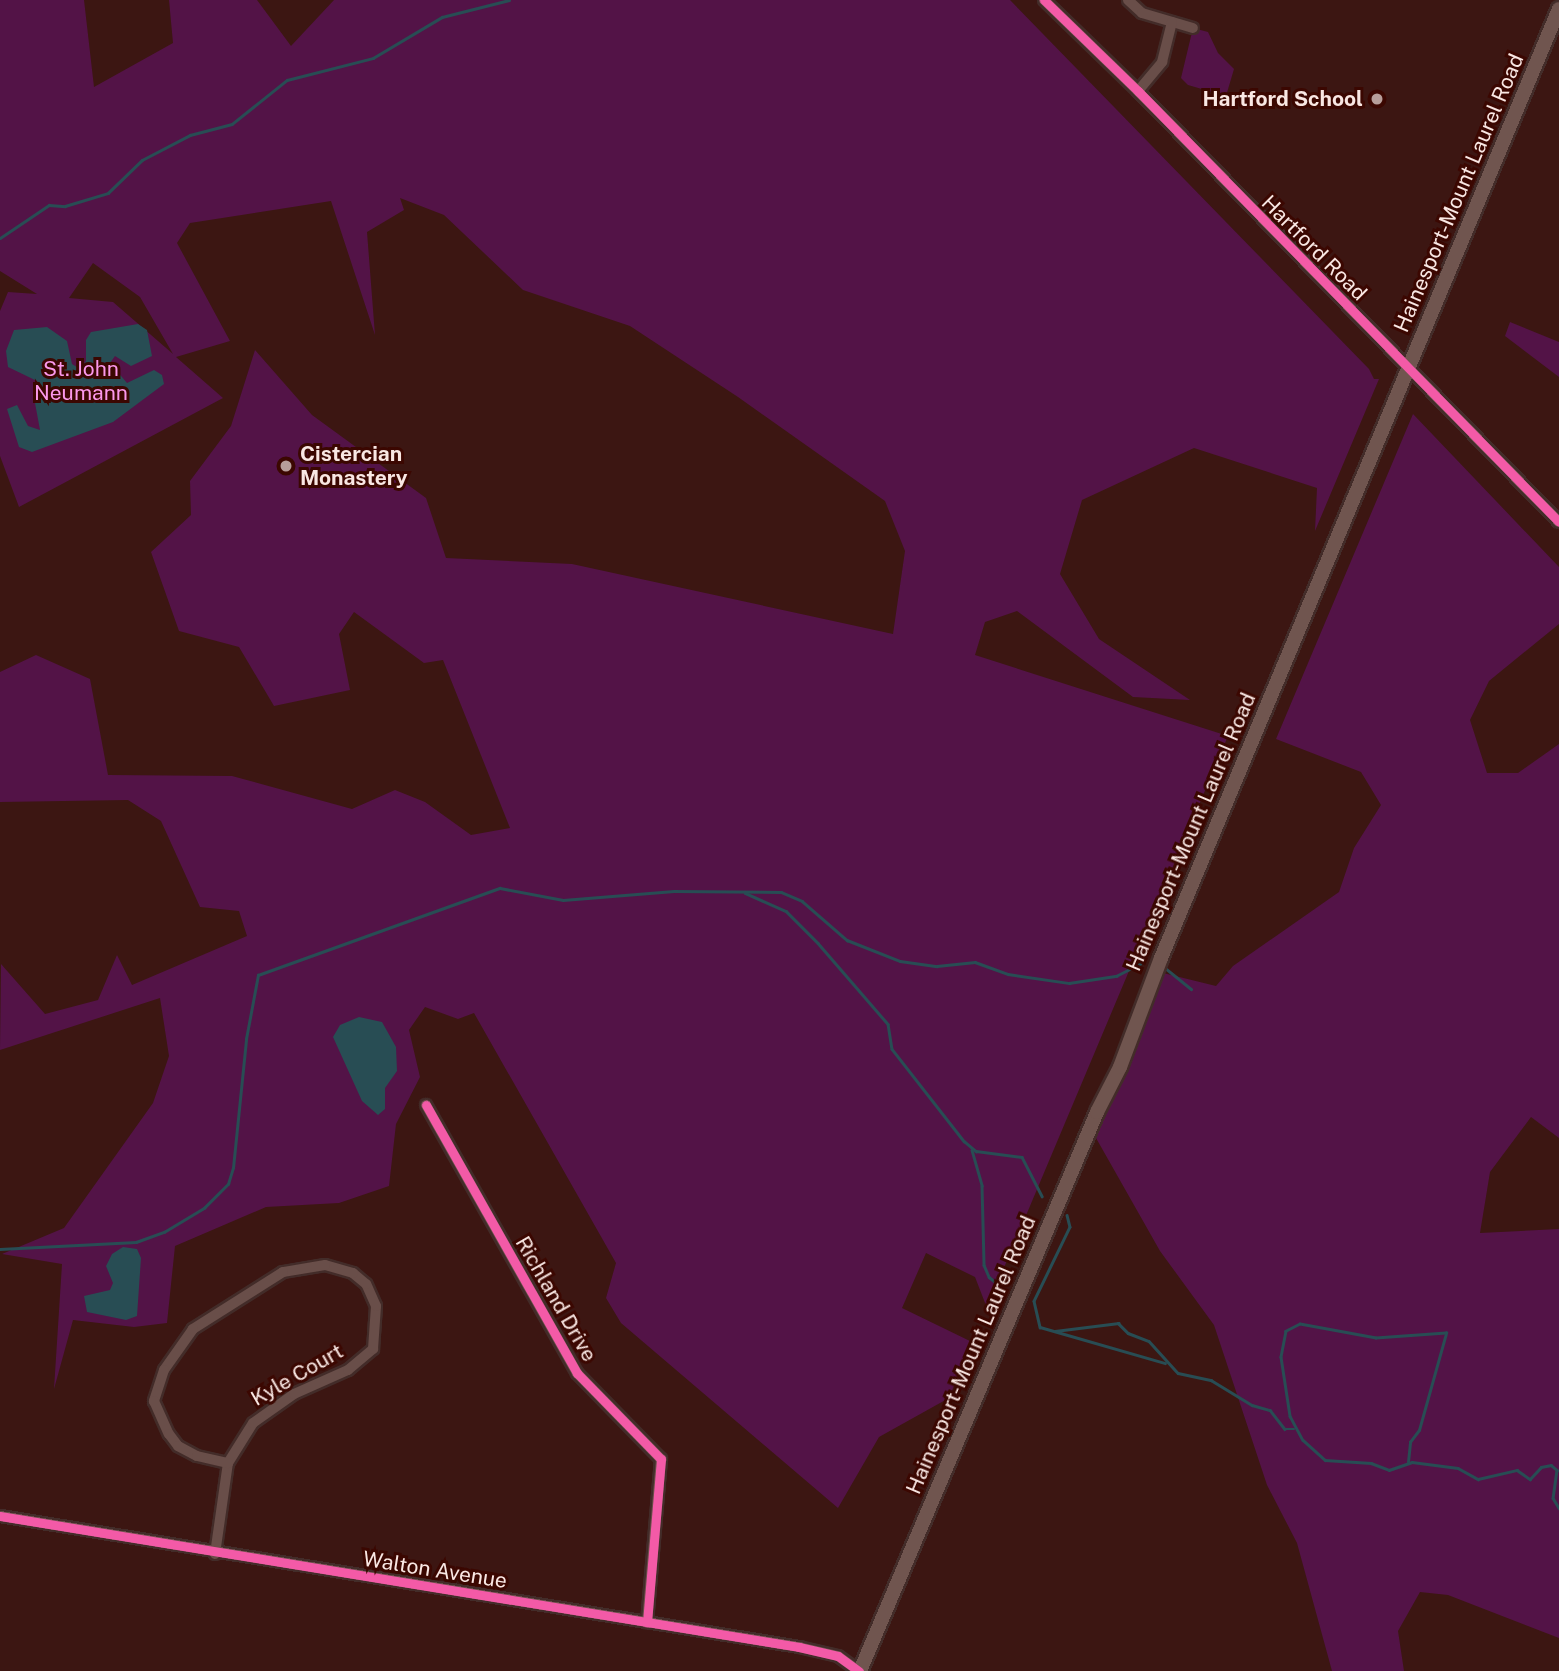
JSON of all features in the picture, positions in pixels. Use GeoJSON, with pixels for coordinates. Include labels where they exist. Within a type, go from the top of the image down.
{"type":"FeatureCollection","features":[{"type":"Feature","properties":{"kind":"main road","name":"Hainesport-Mount Laurel Road"},"geometry":{"type":"LineString","coordinates":[[860,1671],[1097,1112],[1120,1067],[1161,958],[1559,9]]}},
{"type":"Feature","properties":{"kind":"street","name":"Hartford Road"},"geometry":{"type":"LineString","coordinates":[[1044,0],[1138,91],[1559,522]]}},
{"type":"Feature","properties":{"kind":"street"},"geometry":{"type":"LineString","coordinates":[[1128,0],[1142,13],[1193,28]]}},
{"type":"Feature","properties":{"kind":"street"},"geometry":{"type":"LineString","coordinates":[[1138,91],[1163,62],[1172,22]]}},
{"type":"Feature","properties":{"kind":"street","name":"Richland Drive"},"geometry":{"type":"LineString","coordinates":[[426,1105],[577,1373],[661,1459],[647,1622]]}},
{"type":"Feature","properties":{"kind":"street","name":"Kyle Court"},"geometry":{"type":"LineString","coordinates":[[215,1554],[228,1462],[253,1423],[294,1394],[348,1370],[373,1349],[376,1306],[366,1284],[353,1273],[325,1265],[283,1272],[192,1329],[164,1370],[154,1401],[169,1434],[178,1446],[197,1456],[228,1462]]}},
{"type":"Feature","properties":{"kind":"street","name":"Walton Avenue"},"geometry":{"type":"LineString","coordinates":[[0,1516],[215,1554],[647,1622],[830,1654],[860,1671]]}},
{"type":"Feature","properties":{"kind":"green space","name":"St. John Neumann"},"geometry":{"type":"Polygon","coordinates":[[[0,0],[84,0],[94,87],[173,43],[169,0],[257,0],[291,46],[334,0],[1010,0],[1369,369],[1374,379],[1379,379],[1315,531],[1317,488],[1194,448],[1082,500],[1060,574],[1099,639],[1190,700],[1133,697],[1017,611],[985,622],[975,655],[1228,736],[987,1308],[975,1277],[926,1253],[902,1308],[972,1342],[949,1398],[879,1437],[838,1508],[621,1323],[606,1298],[616,1263],[474,1013],[458,1019],[425,1007],[409,1030],[420,1077],[396,1124],[389,1186],[339,1203],[266,1207],[175,1246],[167,1323],[134,1327],[73,1320],[54,1389],[62,1264],[2,1254],[64,1228],[153,1103],[169,1056],[160,998],[0,1050],[1,964],[45,1014],[98,1000],[117,955],[132,985],[247,936],[239,911],[200,907],[161,821],[128,800],[0,802],[0,672],[36,655],[90,679],[108,775],[232,776],[352,809],[395,790],[425,802],[471,835],[510,828],[443,660],[424,663],[354,612],[339,634],[350,690],[274,706],[239,647],[179,631],[151,552],[191,515],[190,481],[231,426],[255,350],[312,415],[426,498],[446,558],[572,564],[893,634],[905,551],[885,501],[738,397],[630,326],[523,290],[444,215],[400,198],[404,210],[367,232],[375,335],[331,201],[190,223],[177,243],[230,341],[176,357],[223,398],[19,507],[0,456],[0,311],[8,292],[37,294],[0,271],[0,0]],[[93,263],[69,298],[113,302],[173,354],[140,297],[93,263]]]}},
{"type":"Feature","properties":{"kind":"green space"},"geometry":{"type":"Polygon","coordinates":[[[1193,28],[1208,32],[1218,53],[1234,69],[1226,96],[1188,85],[1181,78],[1193,28]]]}},
{"type":"Feature","properties":{"kind":"green space"},"geometry":{"type":"Polygon","coordinates":[[[1510,322],[1559,342],[1559,377],[1505,336],[1510,322]]]}},
{"type":"Feature","properties":{"kind":"green space"},"geometry":{"type":"Polygon","coordinates":[[[1413,414],[1559,567],[1559,624],[1489,681],[1470,720],[1487,773],[1518,773],[1559,744],[1559,1138],[1531,1117],[1490,1172],[1480,1233],[1559,1229],[1559,1638],[1448,1595],[1420,1592],[1398,1631],[1404,1671],[1332,1671],[1297,1543],[1267,1485],[1214,1325],[1160,1251],[1096,1138],[1159,972],[1216,986],[1233,966],[1339,892],[1354,848],[1381,805],[1361,772],[1276,739],[1413,414]]]}},
{"type":"Feature","properties":{"kind":"water"},"geometry":{"type":"Polygon","coordinates":[[[138,324],[147,330],[152,356],[131,366],[115,356],[110,363],[127,383],[154,370],[162,375],[164,384],[113,422],[32,452],[19,447],[7,409],[17,405],[28,426],[40,430],[35,403],[42,389],[37,381],[8,367],[6,351],[14,330],[47,327],[67,341],[72,364],[80,369],[86,361],[86,340],[91,332],[138,324]]]}},
{"type":"Feature","properties":{"kind":"water"},"geometry":{"type":"Polygon","coordinates":[[[359,1017],[382,1022],[396,1047],[397,1071],[385,1088],[385,1109],[378,1115],[362,1101],[333,1037],[340,1025],[359,1017]]]}},
{"type":"Feature","properties":{"kind":"water"},"geometry":{"type":"Polygon","coordinates":[[[123,1247],[137,1249],[141,1258],[137,1316],[126,1320],[87,1312],[84,1296],[110,1290],[113,1283],[106,1266],[112,1254],[123,1247]]]}},
{"type":"Feature","properties":{"kind":"waterway"},"geometry":{"type":"LineString","coordinates":[[0,238],[49,205],[65,206],[108,193],[142,160],[190,135],[232,124],[287,80],[373,58],[442,17],[509,0]]}},
{"type":"Feature","properties":{"kind":"waterway"},"geometry":{"type":"LineString","coordinates":[[0,1249],[136,1242],[164,1232],[204,1208],[228,1184],[233,1168],[246,1039],[258,975],[500,888],[563,900],[674,891],[781,892],[802,901],[847,940],[900,961],[937,966],[975,962],[1008,974],[1069,983],[1116,976],[1140,964]]}},
{"type":"Feature","properties":{"kind":"waterway"},"geometry":{"type":"LineString","coordinates":[[745,893],[786,911],[818,943],[888,1024],[892,1049],[964,1141],[976,1151],[1022,1157],[1042,1196]]}},
{"type":"Feature","properties":{"kind":"waterway"},"geometry":{"type":"LineString","coordinates":[[1164,967],[1191,989]]}},
{"type":"Feature","properties":{"kind":"waterway"},"geometry":{"type":"LineString","coordinates":[[972,1150],[982,1186],[984,1265],[989,1277],[1003,1288]]}},
{"type":"Feature","properties":{"kind":"waterway"},"geometry":{"type":"LineString","coordinates":[[1067,1215],[1070,1227],[1034,1301],[1040,1327],[1165,1363]]}},
{"type":"Feature","properties":{"kind":"waterway"},"geometry":{"type":"LineString","coordinates":[[1055,1331],[1118,1323],[1128,1333],[1149,1341],[1178,1373],[1211,1380],[1252,1405],[1270,1410],[1285,1429],[1294,1429]]}},
{"type":"Feature","properties":{"kind":"waterway"},"geometry":{"type":"LineString","coordinates":[[1408,1462],[1410,1442],[1419,1430],[1446,1333],[1376,1338],[1300,1324],[1286,1331],[1281,1357],[1290,1416],[1303,1440],[1325,1460],[1371,1463],[1389,1470],[1412,1462],[1458,1468],[1478,1479],[1517,1470],[1530,1479],[1541,1467],[1551,1465],[1557,1470],[1553,1498],[1559,1508]]}},
{"type":"Feature","properties":{"kind":"cycle path"},"geometry":{"type":"LineString","coordinates":[[1044,0],[1138,91],[1559,522]]}},
{"type":"Feature","properties":{"kind":"cycle path"},"geometry":{"type":"LineString","coordinates":[[426,1105],[577,1373],[661,1459],[647,1622]]}},
{"type":"Feature","properties":{"kind":"cycle path"},"geometry":{"type":"LineString","coordinates":[[0,1516],[799,1647],[838,1656],[859,1671]]}},
{"type":"Feature","properties":{"kind":"place","name":"Hartford School"},"geometry":{"type":"Point","coordinates":[1377,99]}},
{"type":"Feature","properties":{"kind":"place","name":"Cistercian Monastery"},"geometry":{"type":"Point","coordinates":[286,466]}}]}
